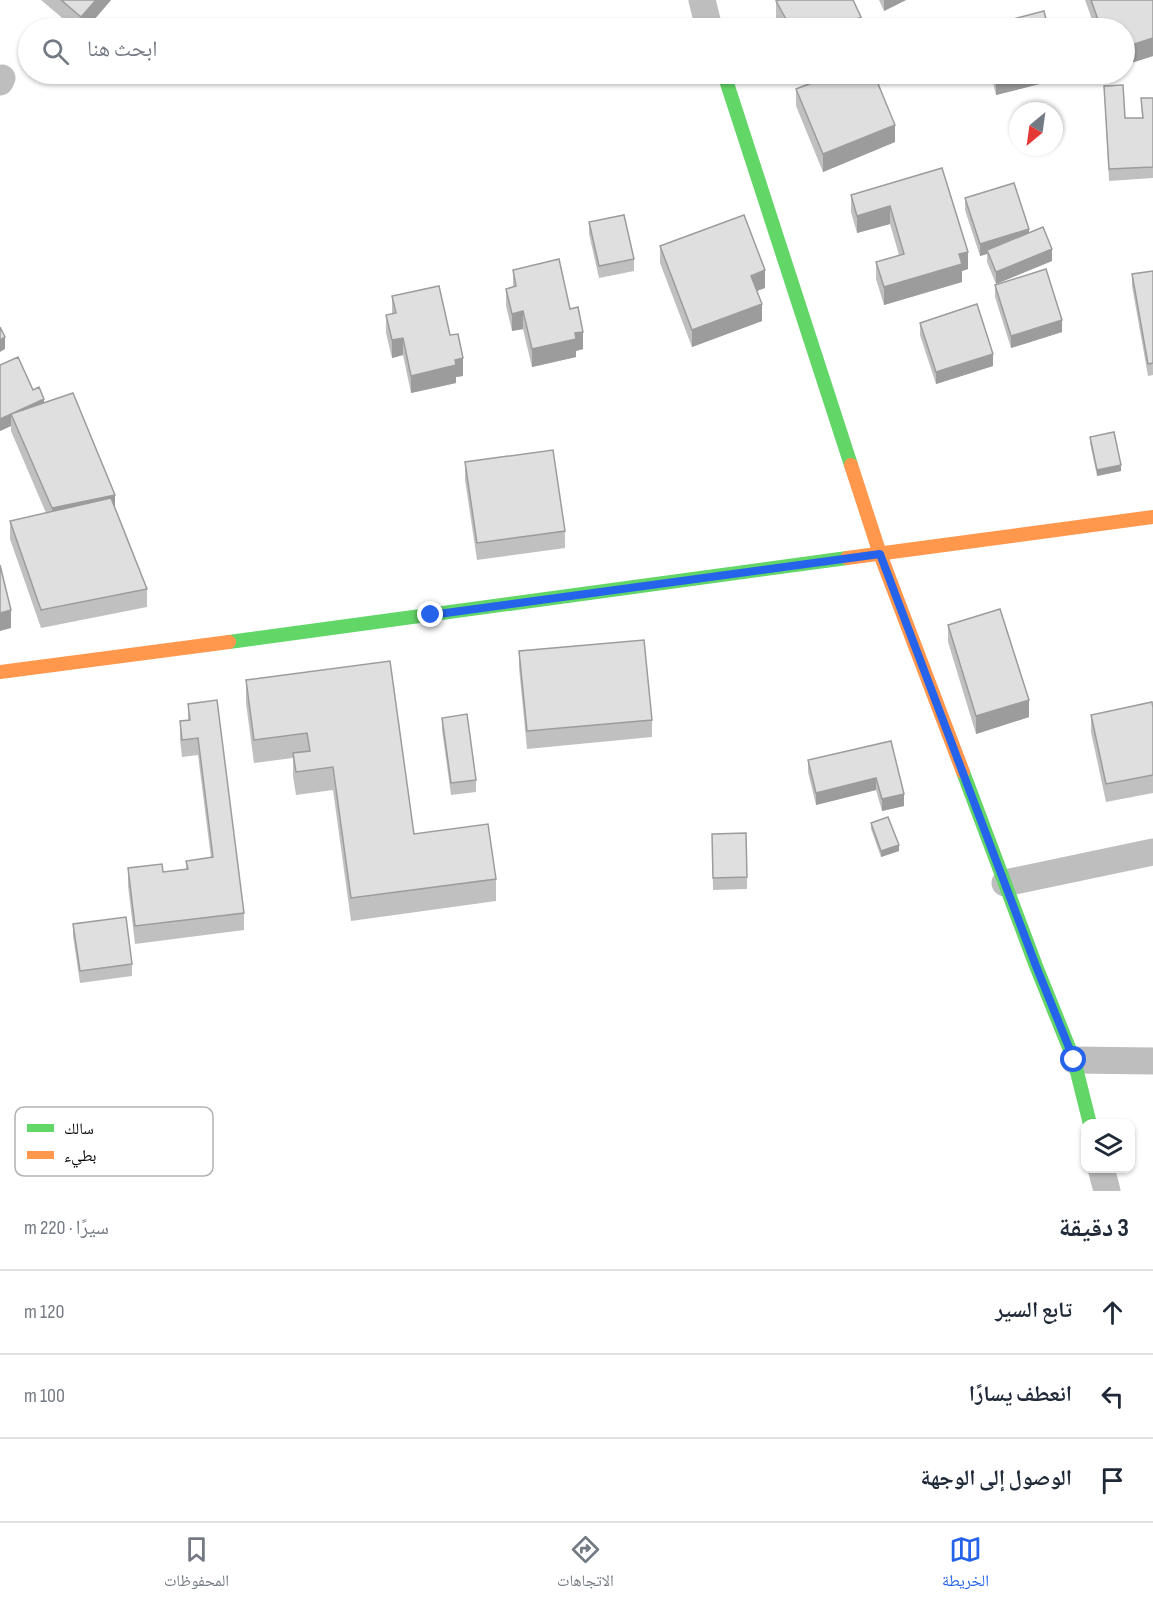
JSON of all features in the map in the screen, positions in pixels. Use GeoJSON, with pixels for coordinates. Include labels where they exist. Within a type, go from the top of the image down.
{"type":"FeatureCollection","features":[{"type":"Feature","properties":{"kind":"street"},"geometry":{"type":"LineString","coordinates":[[702,0],[706,18]]}},
{"type":"Feature","properties":{"kind":"street"},"geometry":{"type":"LineString","coordinates":[[727,84],[880,554],[1074,1060],[1089,1119]]}},
{"type":"Feature","properties":{"kind":"street"},"geometry":{"type":"LineString","coordinates":[[0,672],[1153,517]]}},
{"type":"Feature","properties":{"kind":"street"},"geometry":{"type":"LineString","coordinates":[[1005,883],[1153,852]]}},
{"type":"Feature","properties":{"kind":"street"},"geometry":{"type":"LineString","coordinates":[[1074,1060],[1153,1061]]}},
{"type":"Feature","properties":{"kind":"street"},"geometry":{"type":"LineString","coordinates":[[1102,1173],[1107,1191]]}},
{"type":"Feature","properties":{"kind":"building"},"geometry":{"type":"Polygon","coordinates":[[[61,0],[96,0],[81,17],[61,0]]]}},
{"type":"Feature","properties":{"kind":"building"},"geometry":{"type":"Polygon","coordinates":[[[853,0],[861,17],[785,18],[776,1],[853,0]]]}},
{"type":"Feature","properties":{"kind":"building"},"geometry":{"type":"Polygon","coordinates":[[[1091,0],[1153,0],[1153,38],[1135,44],[1135,18],[1097,18],[1091,0]]]}},
{"type":"Feature","properties":{"kind":"building"},"geometry":{"type":"Polygon","coordinates":[[[1044,11],[1046,18],[1017,18],[1044,11]]]}},
{"type":"Feature","properties":{"kind":"building"},"geometry":{"type":"Polygon","coordinates":[[[809,84],[878,84],[895,125],[823,154],[796,89],[809,84]]]}},
{"type":"Feature","properties":{"kind":"building"},"geometry":{"type":"Polygon","coordinates":[[[1123,85],[1125,118],[1143,118],[1141,98],[1153,98],[1153,167],[1109,169],[1104,86],[1123,85]]]}},
{"type":"Feature","properties":{"kind":"building"},"geometry":{"type":"Polygon","coordinates":[[[942,168],[968,252],[959,254],[962,264],[884,287],[876,262],[904,254],[890,206],[857,216],[851,195],[942,168]]]}},
{"type":"Feature","properties":{"kind":"building"},"geometry":{"type":"Polygon","coordinates":[[[1014,183],[1029,229],[980,244],[965,198],[1014,183]]]}},
{"type":"Feature","properties":{"kind":"building"},"geometry":{"type":"Polygon","coordinates":[[[624,215],[634,259],[599,266],[589,222],[624,215]]]}},
{"type":"Feature","properties":{"kind":"building"},"geometry":{"type":"Polygon","coordinates":[[[744,215],[765,270],[751,276],[762,304],[692,330],[660,246],[744,215]]]}},
{"type":"Feature","properties":{"kind":"building"},"geometry":{"type":"Polygon","coordinates":[[[1043,227],[1052,249],[996,272],[987,250],[1043,227]]]}},
{"type":"Feature","properties":{"kind":"building"},"geometry":{"type":"Polygon","coordinates":[[[559,259],[570,309],[578,307],[583,332],[575,333],[576,339],[532,349],[523,311],[512,314],[506,289],[516,286],[513,270],[559,259]]]}},
{"type":"Feature","properties":{"kind":"building"},"geometry":{"type":"Polygon","coordinates":[[[1046,269],[1062,320],[1011,336],[995,285],[1046,269]]]}},
{"type":"Feature","properties":{"kind":"building"},"geometry":{"type":"Polygon","coordinates":[[[1153,271],[1153,363],[1148,364],[1132,274],[1153,271]]]}},
{"type":"Feature","properties":{"kind":"building"},"geometry":{"type":"Polygon","coordinates":[[[439,286],[450,335],[458,334],[463,358],[455,360],[456,365],[411,376],[403,338],[392,340],[386,315],[396,313],[392,296],[439,286]]]}},
{"type":"Feature","properties":{"kind":"building"},"geometry":{"type":"Polygon","coordinates":[[[977,304],[993,354],[936,372],[920,323],[977,304]]]}},
{"type":"Feature","properties":{"kind":"building"},"geometry":{"type":"Polygon","coordinates":[[[0,327],[5,337],[0,340],[0,327]]]}},
{"type":"Feature","properties":{"kind":"building"},"geometry":{"type":"Polygon","coordinates":[[[18,357],[33,390],[39,387],[44,399],[0,419],[0,365],[18,357]]]}},
{"type":"Feature","properties":{"kind":"building"},"geometry":{"type":"Polygon","coordinates":[[[73,393],[115,495],[52,508],[11,414],[73,393]]]}},
{"type":"Feature","properties":{"kind":"building"},"geometry":{"type":"Polygon","coordinates":[[[1114,432],[1121,465],[1097,470],[1090,437],[1114,432]]]}},
{"type":"Feature","properties":{"kind":"building"},"geometry":{"type":"Polygon","coordinates":[[[553,450],[565,531],[477,543],[465,462],[553,450]]]}},
{"type":"Feature","properties":{"kind":"building"},"geometry":{"type":"Polygon","coordinates":[[[111,498],[147,589],[41,610],[10,521],[111,498]]]}},
{"type":"Feature","properties":{"kind":"building"},"geometry":{"type":"Polygon","coordinates":[[[0,565],[11,610],[0,613],[0,565]]]}},
{"type":"Feature","properties":{"kind":"building"},"geometry":{"type":"Polygon","coordinates":[[[1000,609],[1029,700],[976,716],[948,625],[1000,609]]]}},
{"type":"Feature","properties":{"kind":"building"},"geometry":{"type":"Polygon","coordinates":[[[644,640],[652,720],[527,731],[519,651],[644,640]]]}},
{"type":"Feature","properties":{"kind":"building"},"geometry":{"type":"Polygon","coordinates":[[[390,661],[414,834],[488,824],[496,879],[351,898],[333,767],[296,772],[293,753],[310,751],[307,733],[254,740],[246,680],[390,661]]]}},
{"type":"Feature","properties":{"kind":"building"},"geometry":{"type":"Polygon","coordinates":[[[217,700],[244,913],[135,926],[128,868],[162,864],[163,872],[188,869],[186,861],[213,857],[198,738],[182,740],[180,721],[190,720],[188,704],[217,700]]]}},
{"type":"Feature","properties":{"kind":"building"},"geometry":{"type":"Polygon","coordinates":[[[1152,702],[1153,775],[1106,784],[1091,715],[1152,702]]]}},
{"type":"Feature","properties":{"kind":"building"},"geometry":{"type":"Polygon","coordinates":[[[467,714],[476,780],[451,783],[442,718],[467,714]]]}},
{"type":"Feature","properties":{"kind":"building"},"geometry":{"type":"Polygon","coordinates":[[[891,741],[904,794],[882,799],[876,778],[816,793],[808,760],[891,741]]]}},
{"type":"Feature","properties":{"kind":"building"},"geometry":{"type":"Polygon","coordinates":[[[888,817],[899,845],[881,851],[871,823],[888,817]]]}},
{"type":"Feature","properties":{"kind":"building"},"geometry":{"type":"Polygon","coordinates":[[[746,833],[747,877],[713,878],[712,834],[746,833]]]}},
{"type":"Feature","properties":{"kind":"building"},"geometry":{"type":"Polygon","coordinates":[[[126,917],[132,964],[80,971],[73,924],[126,917]]]}},
{"type":"Feature","properties":{"kind":"traffic: fast"},"geometry":{"type":"LineString","coordinates":[[727,84],[851,465]]}},
{"type":"Feature","properties":{"kind":"traffic: fast"},"geometry":{"type":"LineString","coordinates":[[229,642],[847,558]]}},
{"type":"Feature","properties":{"kind":"traffic: fast"},"geometry":{"type":"LineString","coordinates":[[963,772],[1074,1060],[1089,1119]]}},
{"type":"Feature","properties":{"kind":"traffic: slow"},"geometry":{"type":"LineString","coordinates":[[851,465],[880,554],[963,772]]}},
{"type":"Feature","properties":{"kind":"traffic: slow"},"geometry":{"type":"LineString","coordinates":[[847,558],[1153,517]]}},
{"type":"Feature","properties":{"kind":"traffic: slow"},"geometry":{"type":"LineString","coordinates":[[0,672],[229,642]]}},
{"type":"Feature","properties":{"kind":"route"},"geometry":{"type":"LineString","coordinates":[[431,615],[880,554],[1036,966],[1074,1060]]}}]}
